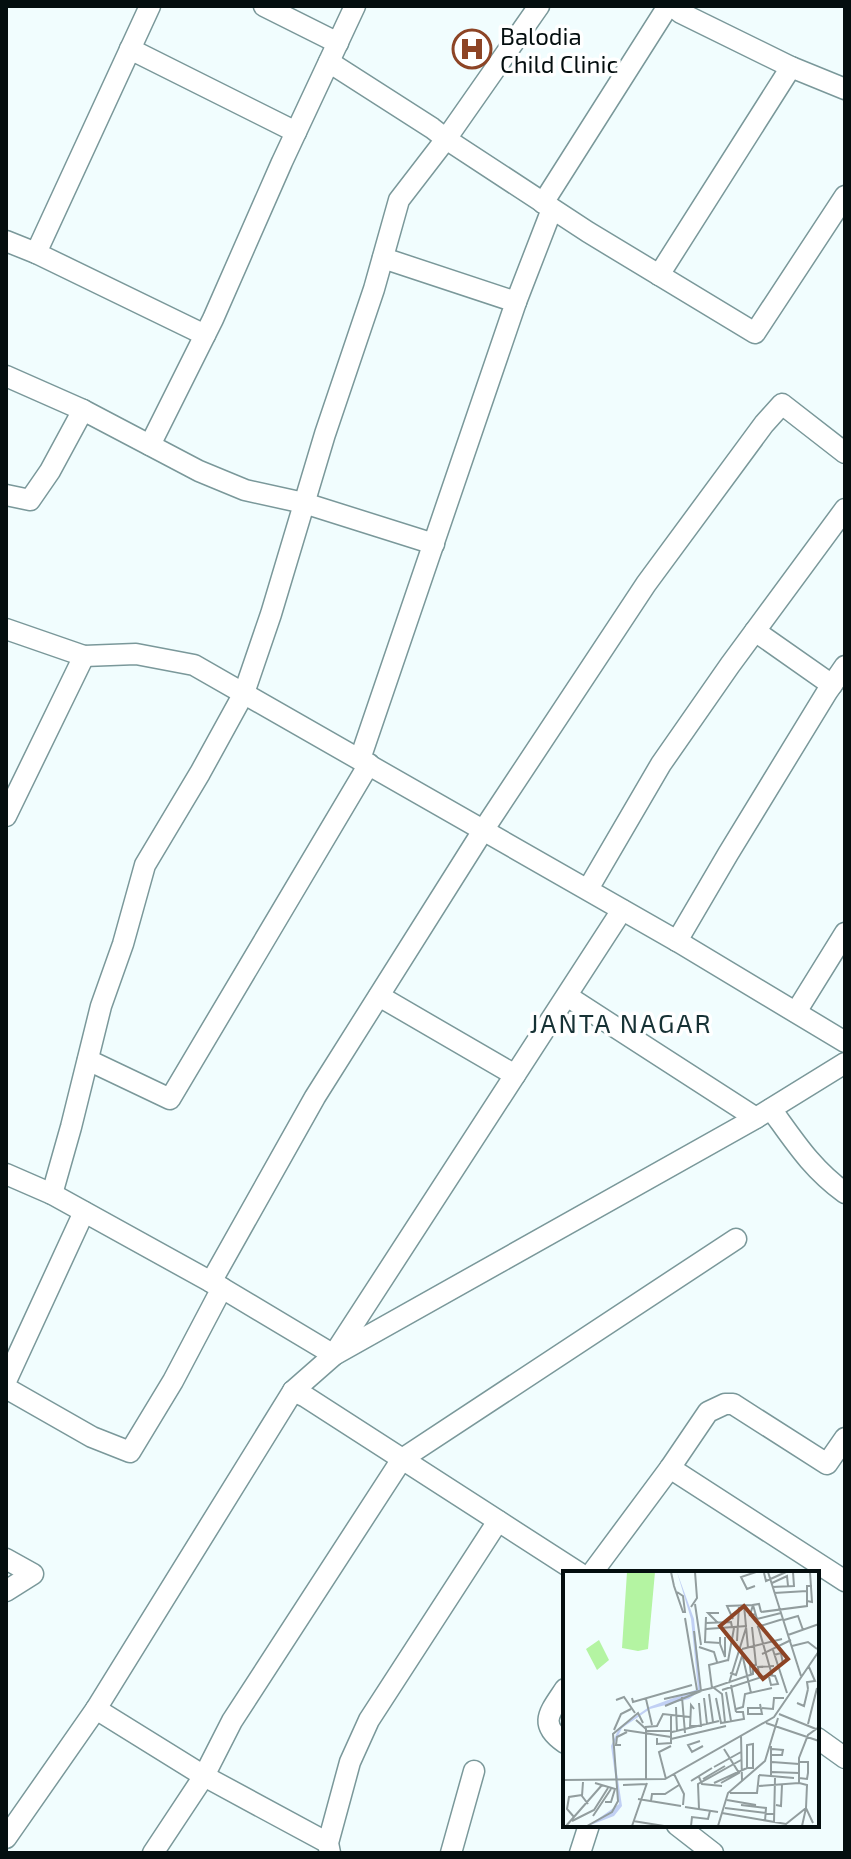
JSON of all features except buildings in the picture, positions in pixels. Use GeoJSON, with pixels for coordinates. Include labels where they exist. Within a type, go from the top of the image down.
{"type":"FeatureCollection","features":[{"type":"Feature","properties":{"kind":"street"},"geometry":{"type":"LineString","coordinates":[[36,253],[150,6]]}},
{"type":"Feature","properties":{"kind":"street"},"geometry":{"type":"LineString","coordinates":[[264,6],[338,43]]}},
{"type":"Feature","properties":{"kind":"street"},"geometry":{"type":"LineString","coordinates":[[150,445],[205,335],[355,6]]}},
{"type":"Feature","properties":{"kind":"street"},"geometry":{"type":"LineString","coordinates":[[52,1194],[101,1006],[123,944],[145,865],[244,693],[399,200],[446,139],[539,6]]}},
{"type":"Feature","properties":{"kind":"street"},"geometry":{"type":"LineString","coordinates":[[88,1060],[170,1099],[365,762],[434,544],[548,206],[670,6],[791,67],[845,89]]}},
{"type":"Feature","properties":{"kind":"street"},"geometry":{"type":"LineString","coordinates":[[130,49],[296,132]]}},
{"type":"Feature","properties":{"kind":"street"},"geometry":{"type":"LineString","coordinates":[[329,62],[548,206],[755,333],[845,196]]}},
{"type":"Feature","properties":{"kind":"street"},"geometry":{"type":"LineString","coordinates":[[659,275],[791,67]]}},
{"type":"Feature","properties":{"kind":"street"},"geometry":{"type":"LineString","coordinates":[[6,241],[205,335]]}},
{"type":"Feature","properties":{"kind":"street"},"geometry":{"type":"LineString","coordinates":[[383,258],[516,302]]}},
{"type":"Feature","properties":{"kind":"street"},"geometry":{"type":"LineString","coordinates":[[6,376],[83,410],[199,471],[245,490],[304,503],[434,544]]}},
{"type":"Feature","properties":{"kind":"street"},"geometry":{"type":"LineString","coordinates":[[6,1388],[92,1437],[130,1452],[173,1381],[217,1285],[315,1097],[484,829],[646,584],[782,404],[842,443]]}},
{"type":"Feature","properties":{"kind":"street"},"geometry":{"type":"LineString","coordinates":[[6,495],[30,500],[50,471],[83,410]]}},
{"type":"Feature","properties":{"kind":"street"},"geometry":{"type":"LineString","coordinates":[[588,889],[661,764],[845,509]]}},
{"type":"Feature","properties":{"kind":"street"},"geometry":{"type":"LineString","coordinates":[[6,629],[84,656],[136,654],[194,665],[588,889],[845,1042]]}},
{"type":"Feature","properties":{"kind":"street"},"geometry":{"type":"LineString","coordinates":[[755,631],[832,685]]}},
{"type":"Feature","properties":{"kind":"street"},"geometry":{"type":"LineString","coordinates":[[6,816],[14,778],[84,656]]}},
{"type":"Feature","properties":{"kind":"street"},"geometry":{"type":"LineString","coordinates":[[677,941],[845,666]]}},
{"type":"Feature","properties":{"kind":"street"},"geometry":{"type":"LineString","coordinates":[[334,1355],[622,910]]}},
{"type":"Feature","properties":{"kind":"street"},"geometry":{"type":"LineString","coordinates":[[796,1012],[845,933]]}},
{"type":"Feature","properties":{"kind":"street"},"geometry":{"type":"LineString","coordinates":[[379,996],[515,1075]]}},
{"type":"Feature","properties":{"kind":"street"},"geometry":{"type":"LineString","coordinates":[[567,996],[763,1114],[829,1181],[845,1193]]}},
{"type":"Feature","properties":{"kind":"street"},"geometry":{"type":"LineString","coordinates":[[6,1838],[96,1709],[293,1391],[334,1355],[763,1114],[845,1063]]}},
{"type":"Feature","properties":{"kind":"street"},"geometry":{"type":"LineString","coordinates":[[6,1174],[52,1194],[217,1285],[334,1355]]}},
{"type":"Feature","properties":{"kind":"street"},"geometry":{"type":"LineString","coordinates":[[6,1381],[84,1212]]}},
{"type":"Feature","properties":{"kind":"street"},"geometry":{"type":"LineString","coordinates":[[153,1853],[204,1776],[232,1721],[402,1459],[736,1239]]}},
{"type":"Feature","properties":{"kind":"street"},"geometry":{"type":"LineString","coordinates":[[293,1391],[576,1571]]}},
{"type":"Feature","properties":{"kind":"street"},"geometry":{"type":"LineString","coordinates":[[593,1571],[708,1412],[725,1404],[733,1404],[845,1476]]}},
{"type":"Feature","properties":{"kind":"street"},"geometry":{"type":"LineString","coordinates":[[827,1464],[845,1438]]}},
{"type":"Feature","properties":{"kind":"street"},"geometry":{"type":"LineString","coordinates":[[670,1468],[845,1581]]}},
{"type":"Feature","properties":{"kind":"street"},"geometry":{"type":"LineString","coordinates":[[96,1709],[332,1850],[350,1762],[369,1720],[498,1521]]}},
{"type":"Feature","properties":{"kind":"street"},"geometry":{"type":"LineString","coordinates":[[6,1559],[33,1574],[6,1591]]}},
{"type":"Feature","properties":{"kind":"street"},"geometry":{"type":"LineString","coordinates":[[563,1692],[548,1715],[548,1726],[563,1742]]}},
{"type":"Feature","properties":{"kind":"street"},"geometry":{"type":"LineString","coordinates":[[819,1739],[845,1758]]}},
{"type":"Feature","properties":{"kind":"street"},"geometry":{"type":"LineString","coordinates":[[451,1853],[474,1771]]}},
{"type":"Feature","properties":{"kind":"street"},"geometry":{"type":"LineString","coordinates":[[580,1853],[588,1827]]}},
{"type":"Feature","properties":{"kind":"street"},"geometry":{"type":"LineString","coordinates":[[680,1827],[713,1853]]}},
{"type":"Feature","properties":{"kind":"place","name":"Balodia Child Clinic"},"geometry":{"type":"Point","coordinates":[472,49]}},
{"type":"Feature","properties":{"kind":"district","name":"JANTA NAGAR"},"geometry":{"type":"Point","coordinates":[621,1022]}}]}
